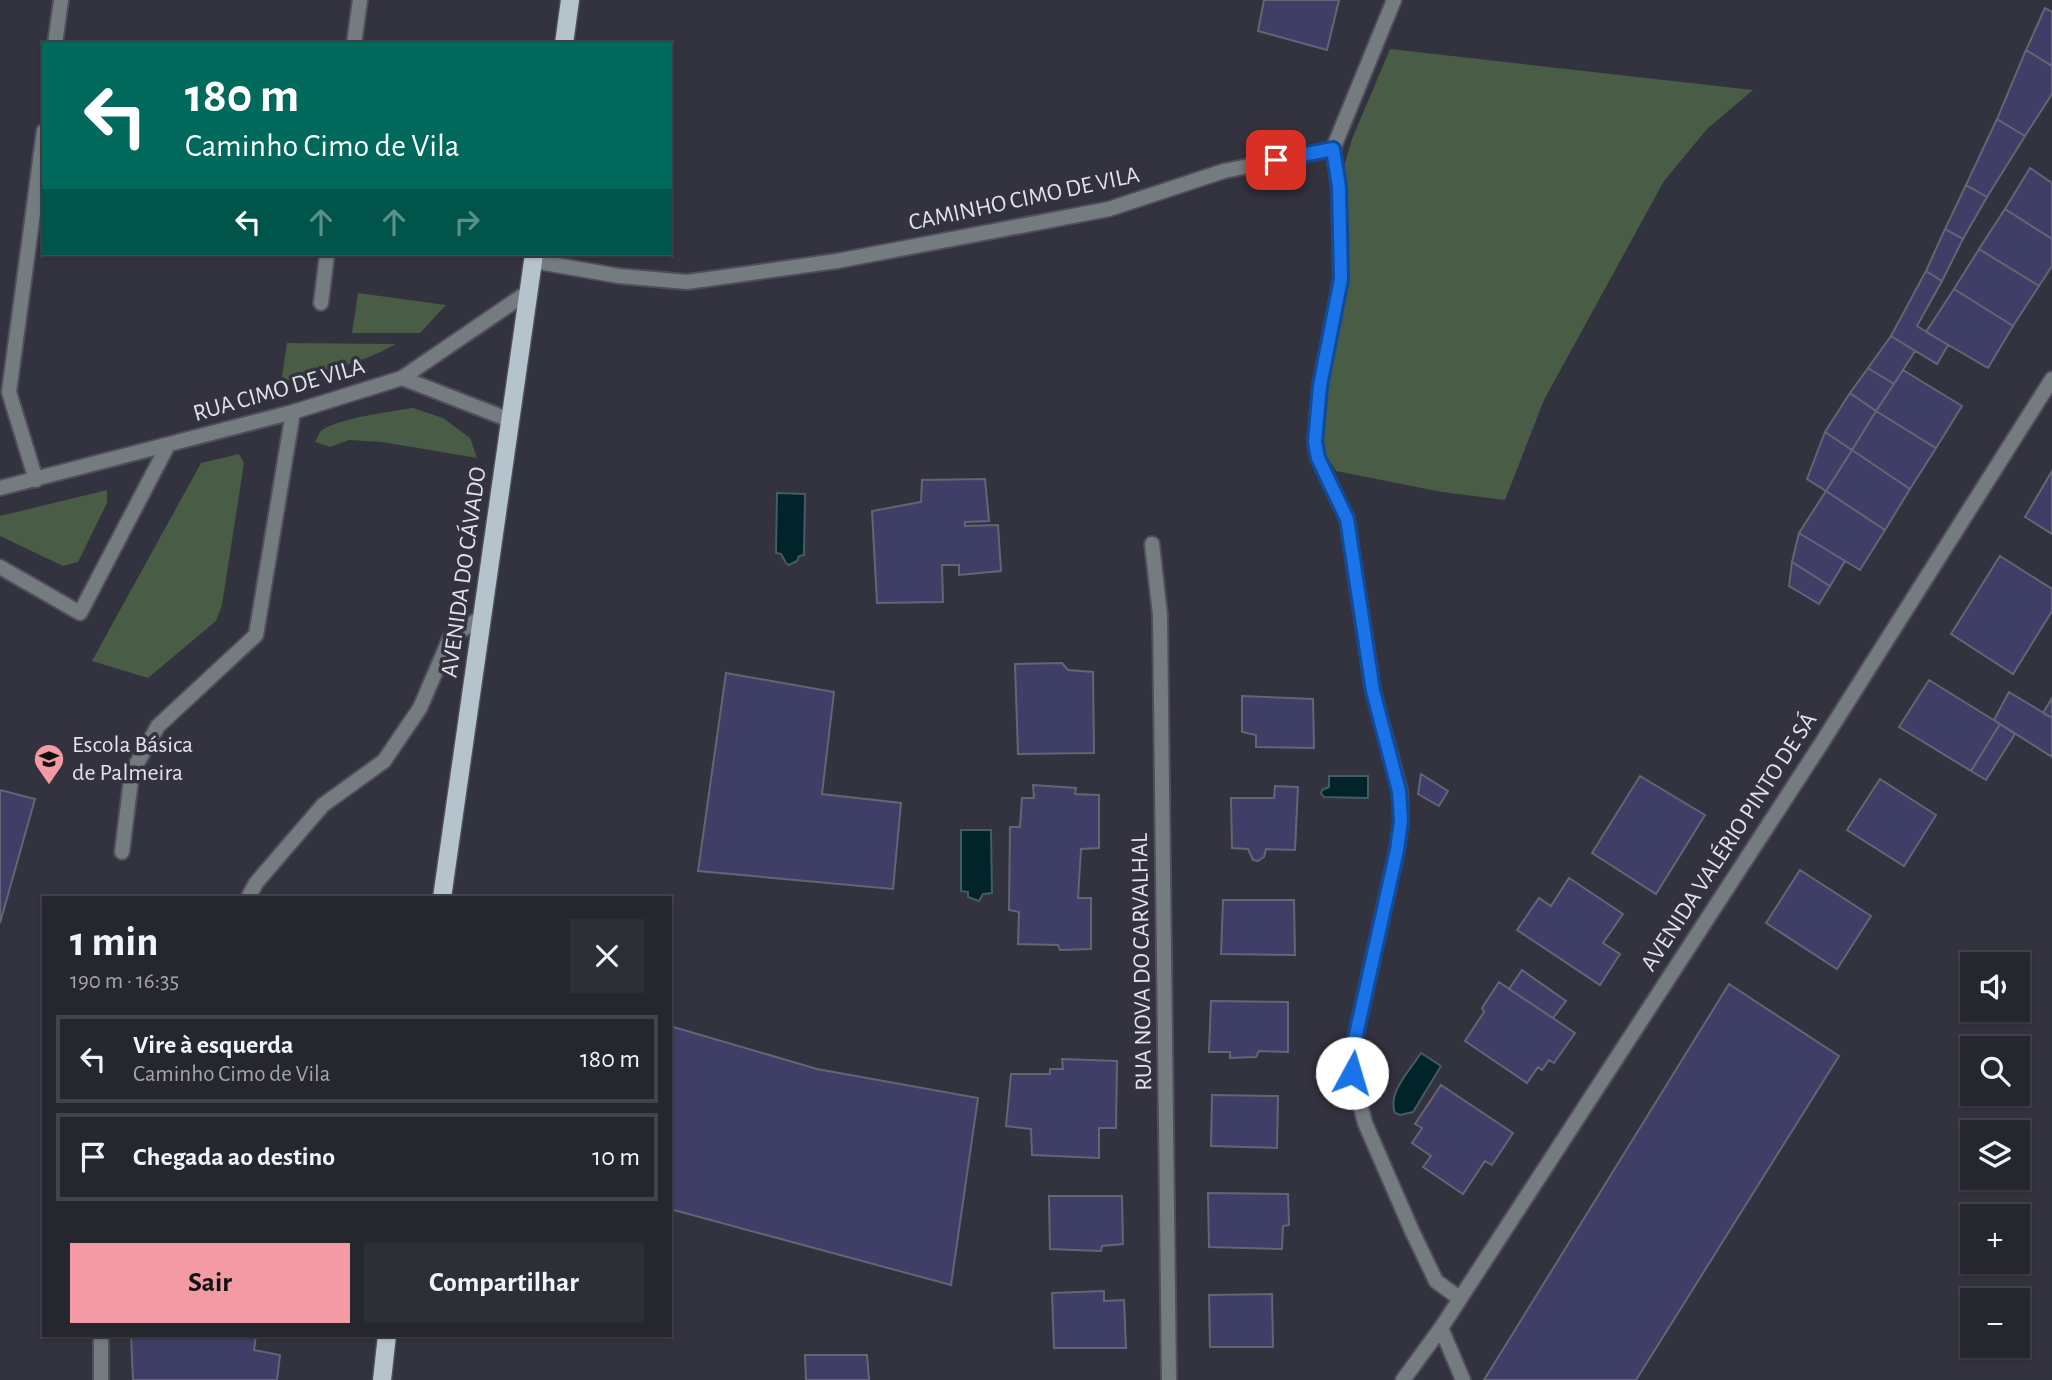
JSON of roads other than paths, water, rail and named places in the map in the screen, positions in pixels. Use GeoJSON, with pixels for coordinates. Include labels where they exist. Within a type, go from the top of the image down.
{"type":"FeatureCollection","features":[{"type":"Feature","properties":{"kind":"main road"},"geometry":{"type":"LineString","coordinates":[[564,42],[570,0]]}},
{"type":"Feature","properties":{"kind":"main road","name":"AVENIDA DO CÁVADO"},"geometry":{"type":"LineString","coordinates":[[442,896],[534,257]]}},
{"type":"Feature","properties":{"kind":"main road"},"geometry":{"type":"LineString","coordinates":[[382,1380],[387,1337]]}},
{"type":"Feature","properties":{"kind":"street"},"geometry":{"type":"LineString","coordinates":[[55,42],[61,0]]}},
{"type":"Feature","properties":{"kind":"street"},"geometry":{"type":"LineString","coordinates":[[354,42],[360,0]]}},
{"type":"Feature","properties":{"kind":"street"},"geometry":{"type":"LineString","coordinates":[[1394,0],[1333,149],[1339,187],[1341,279],[1320,386],[1315,442],[1318,458],[1347,519],[1373,691],[1399,791],[1401,821],[1353,1048],[1352,1073],[1365,1123],[1412,1231],[1436,1281],[1459,1298]]}},
{"type":"Feature","properties":{"kind":"street"},"geometry":{"type":"LineString","coordinates":[[36,480],[9,392],[42,146]]}},
{"type":"Feature","properties":{"kind":"street","name":"CAMINHO CIMO DE VILA"},"geometry":{"type":"LineString","coordinates":[[534,257],[619,276],[687,282],[837,261],[1109,209],[1224,171],[1333,149]]}},
{"type":"Feature","properties":{"kind":"street"},"geometry":{"type":"LineString","coordinates":[[321,303],[327,256]]}},
{"type":"Feature","properties":{"kind":"street","name":"RUA CIMO DE VILA"},"geometry":{"type":"LineString","coordinates":[[0,488],[292,412],[402,378],[528,292]]}},
{"type":"Feature","properties":{"kind":"street","name":"RUA CIMO DE VILA"},"geometry":{"type":"LineString","coordinates":[[402,378],[510,420]]}},
{"type":"Feature","properties":{"kind":"street","name":"AVENIDA VALÉRIO PINTO DE SÁ"},"geometry":{"type":"LineString","coordinates":[[1403,1380],[1441,1328],[1821,744],[2052,379]]}},
{"type":"Feature","properties":{"kind":"street"},"geometry":{"type":"LineString","coordinates":[[122,852],[132,772],[158,726],[256,635],[292,412]]}},
{"type":"Feature","properties":{"kind":"street","name":"RUA CIMO DE VILA"},"geometry":{"type":"LineString","coordinates":[[0,567],[80,613],[168,445]]}},
{"type":"Feature","properties":{"kind":"street","name":"RUA NOVA DO CARVALHAL"},"geometry":{"type":"LineString","coordinates":[[1152,544],[1160,615],[1169,1380]]}},
{"type":"Feature","properties":{"kind":"street"},"geometry":{"type":"LineString","coordinates":[[249,896],[256,883],[323,805],[384,761],[420,708],[450,638],[483,616]]}},
{"type":"Feature","properties":{"kind":"street"},"geometry":{"type":"LineString","coordinates":[[1441,1328],[1463,1380]]}},
{"type":"Feature","properties":{"kind":"street"},"geometry":{"type":"LineString","coordinates":[[101,1337],[101,1380]]}},
{"type":"Feature","properties":{"kind":"place","name":"Escola Básica de Palmeira"},"geometry":{"type":"Point","coordinates":[49,786]}}]}
